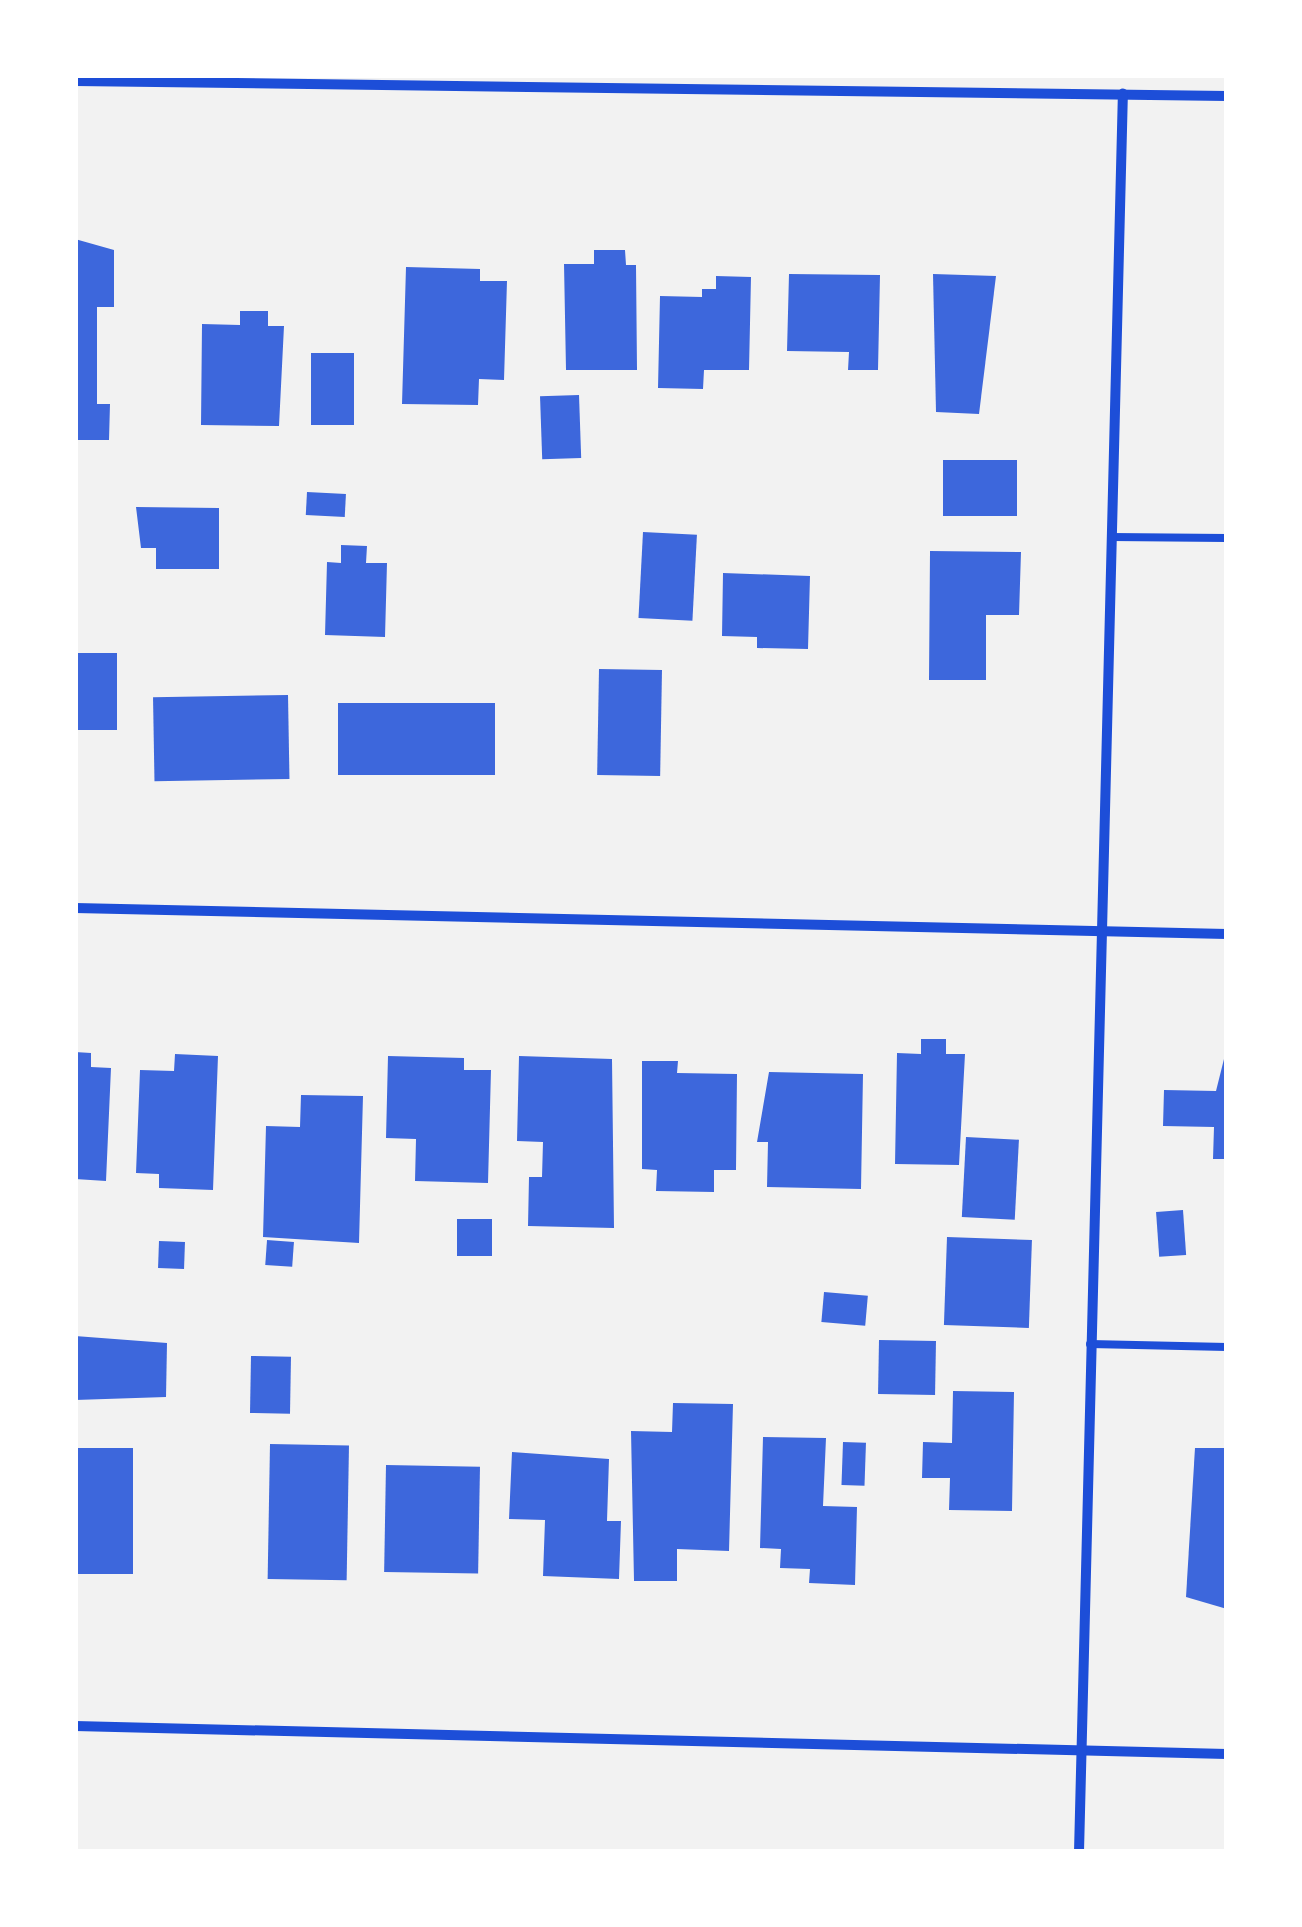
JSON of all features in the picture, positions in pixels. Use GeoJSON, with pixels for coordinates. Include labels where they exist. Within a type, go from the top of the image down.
{"type":"FeatureCollection","features":[{"type":"Feature","properties":{"kind":"street"},"geometry":{"type":"LineString","coordinates":[[75,81],[1227,96]]}},
{"type":"Feature","properties":{"kind":"street"},"geometry":{"type":"LineString","coordinates":[[1078,1852],[1123,94]]}},
{"type":"Feature","properties":{"kind":"street"},"geometry":{"type":"LineString","coordinates":[[75,908],[1227,934]]}},
{"type":"Feature","properties":{"kind":"street"},"geometry":{"type":"LineString","coordinates":[[75,1726],[1227,1754]]}},
{"type":"Feature","properties":{"kind":"lane"},"geometry":{"type":"LineString","coordinates":[[1110,538],[1227,538]]}},
{"type":"Feature","properties":{"kind":"lane"},"geometry":{"type":"LineString","coordinates":[[1090,1344],[1227,1347]]}},
{"type":"Feature","properties":{"kind":"building"},"geometry":{"type":"Polygon","coordinates":[[[75,239],[114,250],[114,307],[97,307],[97,404],[110,404],[109,440],[75,440],[75,239]]]}},
{"type":"Feature","properties":{"kind":"building"},"geometry":{"type":"Polygon","coordinates":[[[594,250],[625,250],[626,265],[636,265],[637,370],[566,370],[564,264],[594,264],[594,250]]]}},
{"type":"Feature","properties":{"kind":"building"},"geometry":{"type":"Polygon","coordinates":[[[406,267],[480,269],[480,281],[507,281],[504,380],[479,379],[478,405],[402,404],[406,267]]]}},
{"type":"Feature","properties":{"kind":"building"},"geometry":{"type":"Polygon","coordinates":[[[789,274],[880,275],[878,370],[848,370],[849,352],[787,351],[789,274]]]}},
{"type":"Feature","properties":{"kind":"building"},"geometry":{"type":"Polygon","coordinates":[[[933,274],[996,276],[979,414],[936,412],[933,274]]]}},
{"type":"Feature","properties":{"kind":"building"},"geometry":{"type":"Polygon","coordinates":[[[716,276],[751,277],[749,370],[704,370],[703,389],[658,388],[660,296],[702,297],[702,289],[716,289],[716,276]]]}},
{"type":"Feature","properties":{"kind":"building"},"geometry":{"type":"Polygon","coordinates":[[[240,311],[268,311],[268,326],[284,326],[279,426],[201,425],[202,324],[240,325],[240,311]]]}},
{"type":"Feature","properties":{"kind":"building"},"geometry":{"type":"Polygon","coordinates":[[[311,353],[354,353],[354,425],[311,425],[311,353]]]}},
{"type":"Feature","properties":{"kind":"building"},"geometry":{"type":"Polygon","coordinates":[[[579,395],[581,458],[542,459],[540,396],[579,395]]]}},
{"type":"Feature","properties":{"kind":"building"},"geometry":{"type":"Polygon","coordinates":[[[943,460],[1017,460],[1017,516],[943,516],[943,460]]]}},
{"type":"Feature","properties":{"kind":"building"},"geometry":{"type":"Polygon","coordinates":[[[307,492],[346,494],[345,517],[306,515],[307,492]]]}},
{"type":"Feature","properties":{"kind":"building"},"geometry":{"type":"Polygon","coordinates":[[[136,507],[219,508],[219,569],[156,569],[156,548],[141,548],[136,507]]]}},
{"type":"Feature","properties":{"kind":"building"},"geometry":{"type":"Polygon","coordinates":[[[643,532],[697,535],[692,621],[638,618],[643,532]]]}},
{"type":"Feature","properties":{"kind":"building"},"geometry":{"type":"Polygon","coordinates":[[[341,545],[367,546],[366,563],[387,563],[385,637],[325,635],[327,562],[341,563],[341,545]]]}},
{"type":"Feature","properties":{"kind":"building"},"geometry":{"type":"Polygon","coordinates":[[[930,551],[1021,552],[1019,615],[986,615],[986,680],[929,680],[930,551]]]}},
{"type":"Feature","properties":{"kind":"building"},"geometry":{"type":"Polygon","coordinates":[[[723,573],[810,576],[808,649],[757,648],[757,637],[722,636],[723,573]]]}},
{"type":"Feature","properties":{"kind":"building"},"geometry":{"type":"Polygon","coordinates":[[[75,653],[117,653],[117,730],[75,730],[75,653]]]}},
{"type":"Feature","properties":{"kind":"building"},"geometry":{"type":"Polygon","coordinates":[[[599,669],[662,670],[660,776],[597,775],[599,669]]]}},
{"type":"Feature","properties":{"kind":"building"},"geometry":{"type":"Polygon","coordinates":[[[288,695],[289,779],[154,781],[153,697],[288,695]]]}},
{"type":"Feature","properties":{"kind":"building"},"geometry":{"type":"Polygon","coordinates":[[[338,703],[495,703],[495,775],[338,775],[338,703]]]}},
{"type":"Feature","properties":{"kind":"building"},"geometry":{"type":"Polygon","coordinates":[[[921,1039],[946,1039],[946,1054],[965,1054],[959,1165],[895,1164],[897,1053],[921,1054],[921,1039]]]}},
{"type":"Feature","properties":{"kind":"building"},"geometry":{"type":"Polygon","coordinates":[[[1227,1047],[1227,1159],[1213,1159],[1214,1127],[1163,1126],[1164,1090],[1216,1091],[1227,1047]]]}},
{"type":"Feature","properties":{"kind":"building"},"geometry":{"type":"Polygon","coordinates":[[[75,1052],[91,1053],[91,1067],[111,1068],[106,1181],[75,1179],[75,1052]]]}},
{"type":"Feature","properties":{"kind":"building"},"geometry":{"type":"Polygon","coordinates":[[[175,1054],[218,1056],[213,1190],[159,1188],[159,1174],[136,1173],[140,1070],[174,1071],[175,1054]]]}},
{"type":"Feature","properties":{"kind":"building"},"geometry":{"type":"Polygon","coordinates":[[[388,1056],[464,1058],[464,1070],[491,1070],[488,1183],[415,1181],[416,1139],[386,1138],[388,1056]]]}},
{"type":"Feature","properties":{"kind":"building"},"geometry":{"type":"Polygon","coordinates":[[[519,1056],[612,1059],[614,1228],[528,1226],[529,1177],[542,1177],[543,1142],[517,1141],[519,1056]]]}},
{"type":"Feature","properties":{"kind":"building"},"geometry":{"type":"Polygon","coordinates":[[[642,1061],[678,1061],[677,1073],[737,1074],[736,1170],[714,1170],[714,1192],[656,1191],[657,1170],[642,1169],[642,1061]]]}},
{"type":"Feature","properties":{"kind":"building"},"geometry":{"type":"Polygon","coordinates":[[[769,1072],[863,1074],[861,1189],[767,1187],[768,1142],[757,1142],[769,1072]]]}},
{"type":"Feature","properties":{"kind":"building"},"geometry":{"type":"Polygon","coordinates":[[[301,1095],[363,1096],[359,1243],[263,1237],[266,1126],[300,1127],[301,1095]]]}},
{"type":"Feature","properties":{"kind":"building"},"geometry":{"type":"Polygon","coordinates":[[[966,1137],[1019,1140],[1015,1220],[962,1217],[966,1137]]]}},
{"type":"Feature","properties":{"kind":"building"},"geometry":{"type":"Polygon","coordinates":[[[1183,1210],[1186,1255],[1159,1257],[1156,1212],[1183,1210]]]}},
{"type":"Feature","properties":{"kind":"building"},"geometry":{"type":"Polygon","coordinates":[[[457,1219],[492,1219],[492,1256],[457,1256],[457,1219]]]}},
{"type":"Feature","properties":{"kind":"building"},"geometry":{"type":"Polygon","coordinates":[[[947,1237],[1032,1240],[1029,1328],[944,1325],[947,1237]]]}},
{"type":"Feature","properties":{"kind":"building"},"geometry":{"type":"Polygon","coordinates":[[[267,1240],[294,1242],[292,1267],[265,1265],[267,1240]]]}},
{"type":"Feature","properties":{"kind":"building"},"geometry":{"type":"Polygon","coordinates":[[[159,1241],[185,1242],[184,1269],[158,1268],[159,1241]]]}},
{"type":"Feature","properties":{"kind":"building"},"geometry":{"type":"Polygon","coordinates":[[[824,1292],[868,1296],[865,1326],[821,1322],[824,1292]]]}},
{"type":"Feature","properties":{"kind":"building"},"geometry":{"type":"Polygon","coordinates":[[[75,1336],[167,1343],[166,1397],[75,1400],[75,1336]]]}},
{"type":"Feature","properties":{"kind":"building"},"geometry":{"type":"Polygon","coordinates":[[[879,1340],[936,1341],[935,1395],[878,1394],[879,1340]]]}},
{"type":"Feature","properties":{"kind":"building"},"geometry":{"type":"Polygon","coordinates":[[[251,1356],[291,1357],[290,1414],[250,1413],[251,1356]]]}},
{"type":"Feature","properties":{"kind":"building"},"geometry":{"type":"Polygon","coordinates":[[[953,1391],[1014,1392],[1012,1511],[949,1510],[950,1478],[922,1478],[923,1442],[952,1443],[953,1391]]]}},
{"type":"Feature","properties":{"kind":"building"},"geometry":{"type":"Polygon","coordinates":[[[673,1403],[733,1404],[729,1551],[677,1549],[677,1581],[634,1581],[631,1431],[672,1432],[673,1403]]]}},
{"type":"Feature","properties":{"kind":"building"},"geometry":{"type":"Polygon","coordinates":[[[763,1437],[826,1438],[823,1506],[857,1507],[855,1585],[809,1583],[810,1569],[780,1568],[781,1549],[760,1548],[763,1437]]]}},
{"type":"Feature","properties":{"kind":"building"},"geometry":{"type":"Polygon","coordinates":[[[843,1442],[866,1443],[864,1486],[841,1485],[843,1442]]]}},
{"type":"Feature","properties":{"kind":"building"},"geometry":{"type":"Polygon","coordinates":[[[270,1444],[349,1445],[347,1580],[268,1579],[270,1444]]]}},
{"type":"Feature","properties":{"kind":"building"},"geometry":{"type":"Polygon","coordinates":[[[75,1448],[133,1448],[133,1574],[75,1574],[75,1448]]]}},
{"type":"Feature","properties":{"kind":"building"},"geometry":{"type":"Polygon","coordinates":[[[1195,1448],[1225,1448],[1227,1609],[1186,1597],[1195,1448]]]}},
{"type":"Feature","properties":{"kind":"building"},"geometry":{"type":"Polygon","coordinates":[[[512,1452],[609,1459],[607,1521],[621,1521],[619,1579],[543,1576],[545,1520],[509,1519],[512,1452]]]}},
{"type":"Feature","properties":{"kind":"building"},"geometry":{"type":"Polygon","coordinates":[[[386,1465],[480,1467],[478,1574],[384,1572],[386,1465]]]}}]}
